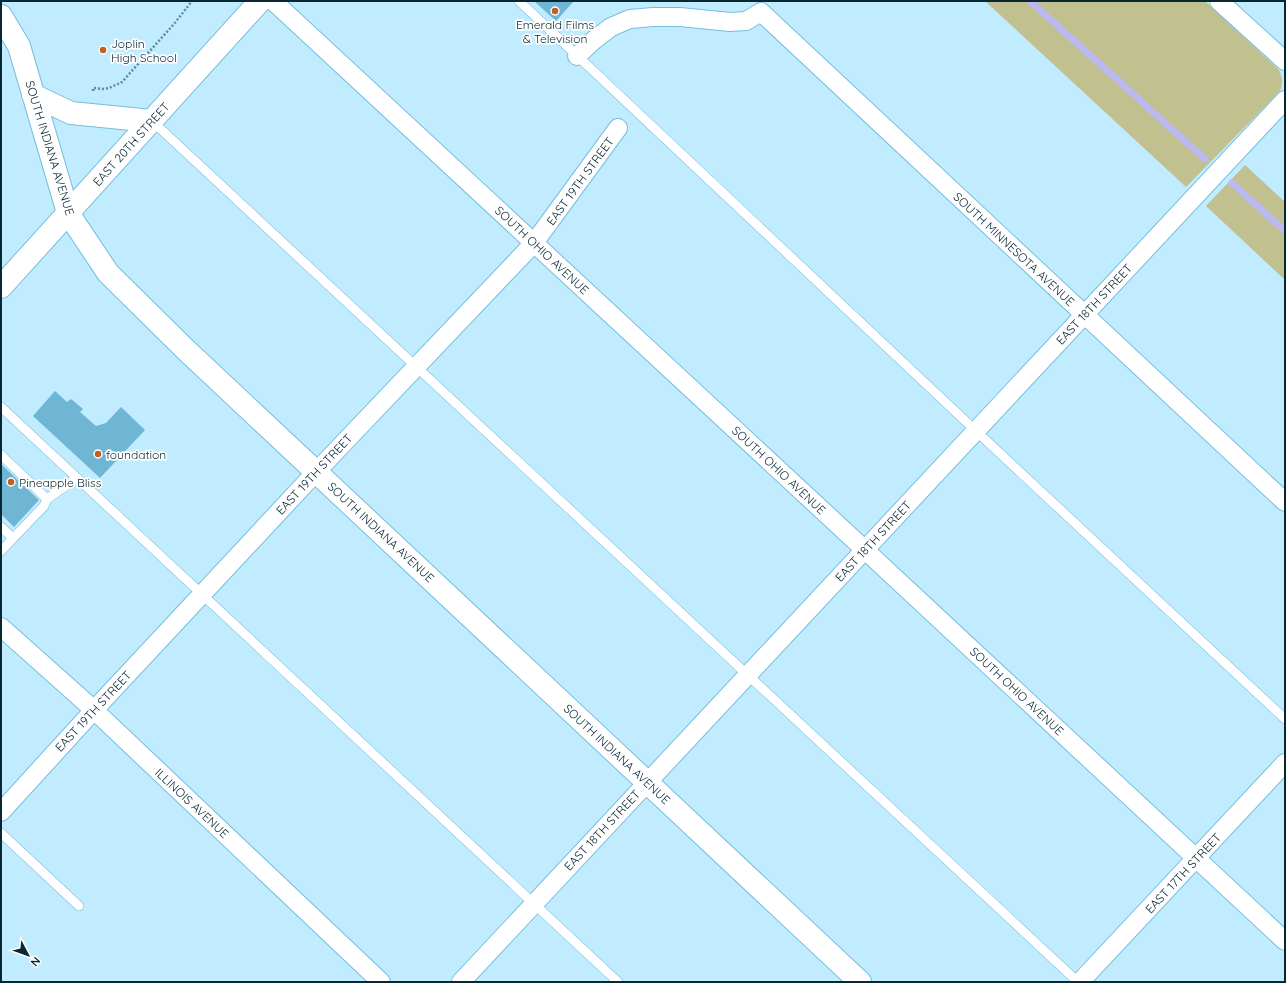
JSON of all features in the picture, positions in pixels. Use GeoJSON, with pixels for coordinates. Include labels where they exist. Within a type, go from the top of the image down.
{"type":"FeatureCollection","features":[{"type":"Feature","properties":{"kind":"street","name":"EAST 20TH STREET"},"geometry":{"type":"LineString","coordinates":[[1,287],[260,1]]}},
{"type":"Feature","properties":{"kind":"street","name":"SOUTH OHIO AVENUE"},"geometry":{"type":"LineString","coordinates":[[273,1],[1285,941]]}},
{"type":"Feature","properties":{"kind":"street"},"geometry":{"type":"LineString","coordinates":[[1219,1],[1285,61]]}},
{"type":"Feature","properties":{"kind":"street","name":"SOUTH MINNESOTA AVENUE"},"geometry":{"type":"LineString","coordinates":[[577,56],[611,27],[630,19],[680,17],[730,22],[746,21],[761,12],[1285,502]]}},
{"type":"Feature","properties":{"kind":"street","name":"SOUTH INDIANA AVENUE"},"geometry":{"type":"LineString","coordinates":[[1,16],[19,46],[68,213],[108,273],[165,331],[860,982]]}},
{"type":"Feature","properties":{"kind":"street"},"geometry":{"type":"LineString","coordinates":[[33,95],[71,113],[152,121]]}},
{"type":"Feature","properties":{"kind":"street","name":"EAST 18TH STREET"},"geometry":{"type":"LineString","coordinates":[[461,982],[1285,100]]}},
{"type":"Feature","properties":{"kind":"street","name":"EAST 19TH STREET"},"geometry":{"type":"LineString","coordinates":[[1,812],[316,472],[534,243],[618,128]]}},
{"type":"Feature","properties":{"kind":"street","name":"ILLINOIS AVENUE"},"geometry":{"type":"LineString","coordinates":[[1,627],[94,710],[381,982]]}},
{"type":"Feature","properties":{"kind":"street","name":"EAST 17TH STREET"},"geometry":{"type":"LineString","coordinates":[[1079,982],[1285,763]]}},
{"type":"Feature","properties":{"kind":"lane"},"geometry":{"type":"LineString","coordinates":[[519,1],[1285,719]]}},
{"type":"Feature","properties":{"kind":"lane"},"geometry":{"type":"LineString","coordinates":[[152,121],[1079,982]]}},
{"type":"Feature","properties":{"kind":"lane"},"geometry":{"type":"LineString","coordinates":[[1,407],[618,982]]}},
{"type":"Feature","properties":{"kind":"lane"},"geometry":{"type":"LineString","coordinates":[[1,455],[47,499]]}},
{"type":"Feature","properties":{"kind":"lane"},"geometry":{"type":"LineString","coordinates":[[1,551],[44,506],[47,499],[77,478]]}},
{"type":"Feature","properties":{"kind":"lane"},"geometry":{"type":"LineString","coordinates":[[1,527],[13,538]]}},
{"type":"Feature","properties":{"kind":"lane"},"geometry":{"type":"LineString","coordinates":[[1,833],[79,906]]}},
{"type":"Feature","properties":{"kind":"path"},"geometry":{"type":"LineString","coordinates":[[92,91],[93,88],[109,88],[122,82],[174,24],[192,1]]}},
{"type":"Feature","properties":{"kind":"green space"},"geometry":{"type":"Polygon","coordinates":[[[985,1],[1205,1],[1279,70],[1282,78],[1281,88],[1280,91],[1186,187],[985,1]]]}},
{"type":"Feature","properties":{"kind":"green space"},"geometry":{"type":"Polygon","coordinates":[[[1245,165],[1285,202],[1285,280],[1206,206],[1245,165]]]}},
{"type":"Feature","properties":{"kind":"building","name":"Emerald Films & Television"},"geometry":{"type":"Polygon","coordinates":[[[534,1],[574,1],[556,21],[534,1]]]}},
{"type":"Feature","properties":{"kind":"building","name":"foundation"},"geometry":{"type":"Polygon","coordinates":[[[55,391],[67,402],[71,399],[83,409],[80,412],[96,426],[106,423],[121,407],[145,430],[100,478],[33,416],[55,391]]]}},
{"type":"Feature","properties":{"kind":"building","name":"Pineapple Bliss"},"geometry":{"type":"Polygon","coordinates":[[[1,464],[39,500],[14,527],[1,514],[1,464]]]}},
{"type":"Feature","properties":{"kind":"waterway"},"geometry":{"type":"LineString","coordinates":[[1030,1],[1205,159]]}},
{"type":"Feature","properties":{"kind":"waterway"},"geometry":{"type":"LineString","coordinates":[[1232,183],[1285,231]]}},
{"type":"Feature","properties":{"kind":"place","name":"Emerald Films & Television"},"geometry":{"type":"Point","coordinates":[555,11]}},
{"type":"Feature","properties":{"kind":"place","name":"Joplin High School"},"geometry":{"type":"Point","coordinates":[103,50]}},
{"type":"Feature","properties":{"kind":"place","name":"foundation"},"geometry":{"type":"Point","coordinates":[98,454]}},
{"type":"Feature","properties":{"kind":"place","name":"Pineapple Bliss"},"geometry":{"type":"Point","coordinates":[11,482]}}]}
